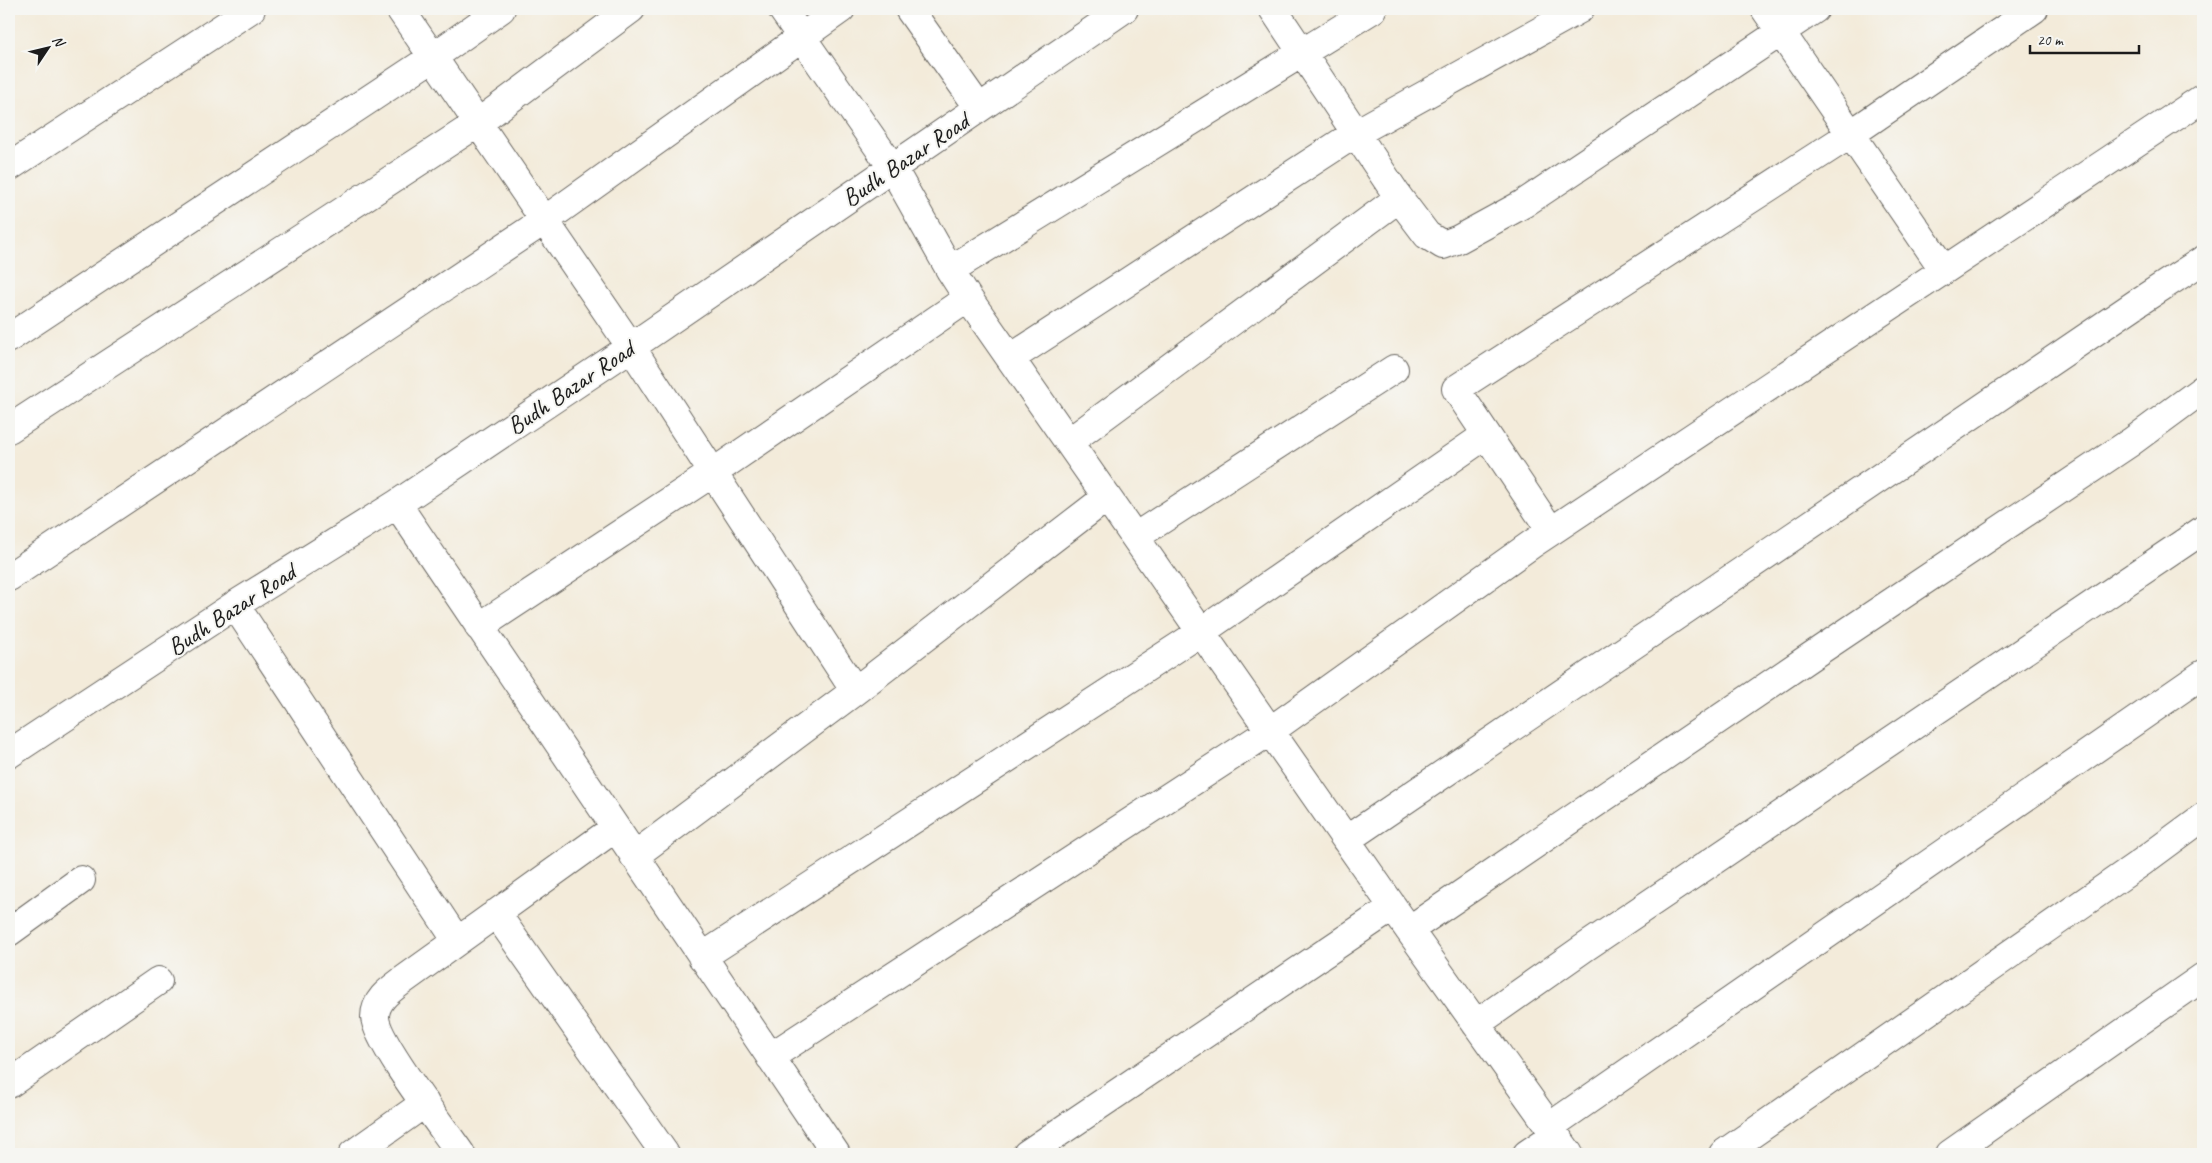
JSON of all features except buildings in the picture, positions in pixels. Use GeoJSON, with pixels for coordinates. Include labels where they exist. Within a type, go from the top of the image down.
{"type":"FeatureCollection","features":[{"type":"Feature","properties":{"kind":"street"},"geometry":{"type":"LineString","coordinates":[[9,167],[251,9]]}},
{"type":"Feature","properties":{"kind":"street"},"geometry":{"type":"LineString","coordinates":[[400,9],[631,347],[856,691]]}},
{"type":"Feature","properties":{"kind":"street"},"geometry":{"type":"LineString","coordinates":[[9,338],[433,57],[500,9]]}},
{"type":"Feature","properties":{"kind":"street"},"geometry":{"type":"LineString","coordinates":[[9,429],[478,123],[631,9]]}},
{"type":"Feature","properties":{"kind":"street"},"geometry":{"type":"LineString","coordinates":[[782,9],[892,167],[950,270],[968,298],[1409,930],[1558,1139]]}},
{"type":"Feature","properties":{"kind":"street"},"geometry":{"type":"LineString","coordinates":[[9,577],[545,220],[841,9]]}},
{"type":"Feature","properties":{"kind":"street"},"geometry":{"type":"LineString","coordinates":[[909,9],[979,108]]}},
{"type":"Feature","properties":{"kind":"street"},"geometry":{"type":"LineString","coordinates":[[1274,9],[1399,198],[1427,235],[1443,245],[1459,239],[1523,204],[1815,9]]}},
{"type":"Feature","properties":{"kind":"street"},"geometry":{"type":"LineString","coordinates":[[950,270],[1373,9]]}},
{"type":"Feature","properties":{"kind":"street"},"geometry":{"type":"LineString","coordinates":[[1011,358],[1356,133],[1580,9]]}},
{"type":"Feature","properties":{"kind":"street"},"geometry":{"type":"LineString","coordinates":[[1765,9],[1944,270]]}},
{"type":"Feature","properties":{"kind":"street"},"geometry":{"type":"LineString","coordinates":[[1551,531],[1456,389],[1851,134],[2034,9]]}},
{"type":"Feature","properties":{"kind":"street","name":"Budh Bazar Road"},"geometry":{"type":"LineString","coordinates":[[9,754],[235,605],[396,504],[631,347],[979,108],[1108,13]]}},
{"type":"Feature","properties":{"kind":"street"},"geometry":{"type":"LineString","coordinates":[[770,1057],[1270,731],[1551,531],[2203,98]]}},
{"type":"Feature","properties":{"kind":"street"},"geometry":{"type":"LineString","coordinates":[[1069,442],[1399,198]]}},
{"type":"Feature","properties":{"kind":"street"},"geometry":{"type":"LineString","coordinates":[[1346,840],[2203,260]]}},
{"type":"Feature","properties":{"kind":"street"},"geometry":{"type":"LineString","coordinates":[[479,627],[714,472],[968,298]]}},
{"type":"Feature","properties":{"kind":"street"},"geometry":{"type":"LineString","coordinates":[[1135,537],[1394,369]]}},
{"type":"Feature","properties":{"kind":"street"},"geometry":{"type":"LineString","coordinates":[[1409,930],[1810,656],[2130,442],[2203,389]]}},
{"type":"Feature","properties":{"kind":"street"},"geometry":{"type":"LineString","coordinates":[[702,957],[1201,632],[1486,435]]}},
{"type":"Feature","properties":{"kind":"street"},"geometry":{"type":"LineString","coordinates":[[634,856],[856,691],[1107,497]]}},
{"type":"Feature","properties":{"kind":"street"},"geometry":{"type":"LineString","coordinates":[[396,504],[836,1154]]}},
{"type":"Feature","properties":{"kind":"street"},"geometry":{"type":"LineString","coordinates":[[1476,1024],[1592,942],[2203,530]]}},
{"type":"Feature","properties":{"kind":"street"},"geometry":{"type":"LineString","coordinates":[[235,605],[457,941]]}},
{"type":"Feature","properties":{"kind":"street"},"geometry":{"type":"LineString","coordinates":[[1527,1154],[1558,1139],[2203,674]]}},
{"type":"Feature","properties":{"kind":"street"},"geometry":{"type":"LineString","coordinates":[[1722,1154],[2203,817]]}},
{"type":"Feature","properties":{"kind":"street"},"geometry":{"type":"LineString","coordinates":[[461,1154],[383,1041],[375,1017],[381,998],[615,828]]}},
{"type":"Feature","properties":{"kind":"street"},"geometry":{"type":"LineString","coordinates":[[9,932],[82,880]]}},
{"type":"Feature","properties":{"kind":"street"},"geometry":{"type":"LineString","coordinates":[[1028,1154],[1393,907]]}},
{"type":"Feature","properties":{"kind":"street"},"geometry":{"type":"LineString","coordinates":[[496,913],[665,1154]]}},
{"type":"Feature","properties":{"kind":"street"},"geometry":{"type":"LineString","coordinates":[[1950,1154],[2203,977]]}},
{"type":"Feature","properties":{"kind":"street"},"geometry":{"type":"LineString","coordinates":[[9,1084],[158,981]]}},
{"type":"Feature","properties":{"kind":"street"},"geometry":{"type":"LineString","coordinates":[[353,1154],[425,1103]]}}]}
